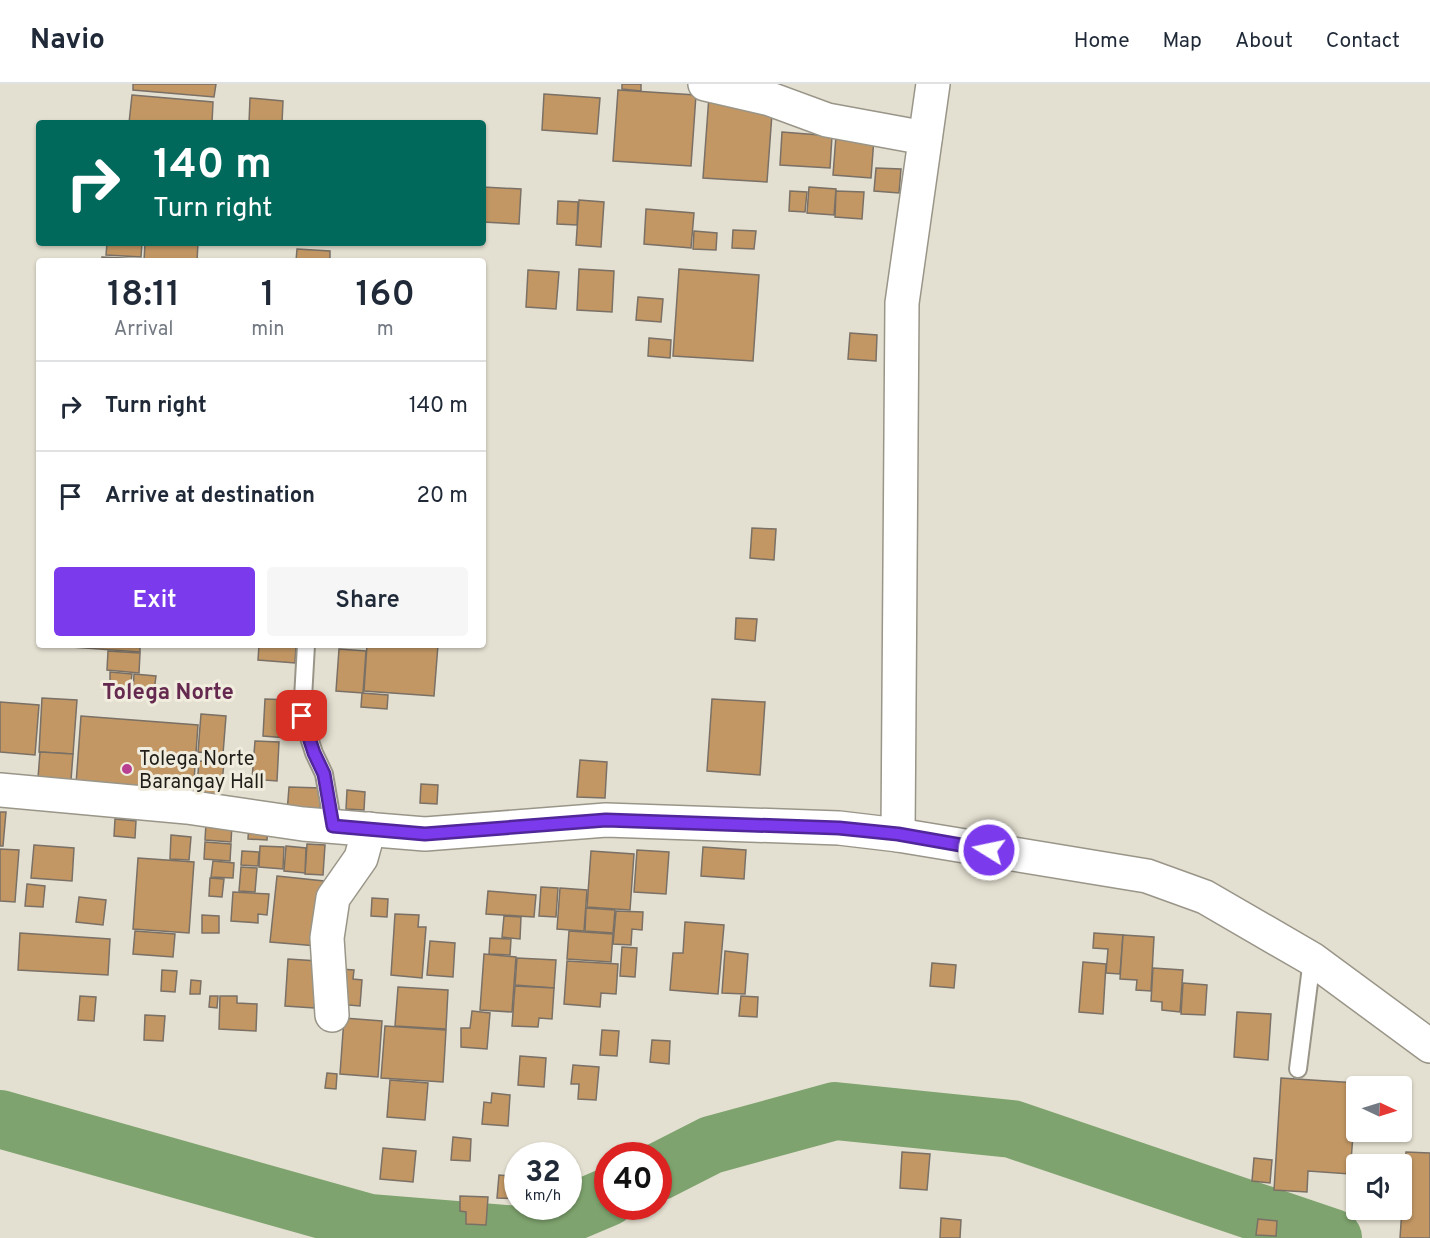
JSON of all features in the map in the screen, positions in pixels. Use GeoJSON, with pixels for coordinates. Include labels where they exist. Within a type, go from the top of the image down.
{"type":"FeatureCollection","features":[{"type":"Feature","properties":{"kind":"street"},"geometry":{"type":"LineString","coordinates":[[705,84],[770,99],[827,120],[925,138]]}},
{"type":"Feature","properties":{"kind":"street"},"geometry":{"type":"LineString","coordinates":[[898,834],[902,303],[933,84]]}},
{"type":"Feature","properties":{"kind":"street"},"geometry":{"type":"LineString","coordinates":[[0,790],[187,807],[333,826],[425,834],[606,820],[839,828],[898,834],[1147,876],[1205,897],[1312,959],[1430,1046]]}},
{"type":"Feature","properties":{"kind":"street"},"geometry":{"type":"LineString","coordinates":[[332,1015],[327,938],[333,897],[362,858],[369,829]]}},
{"type":"Feature","properties":{"kind":"lane"},"geometry":{"type":"LineString","coordinates":[[306,648],[302,716],[314,753],[324,774],[333,826]]}},
{"type":"Feature","properties":{"kind":"lane"},"geometry":{"type":"LineString","coordinates":[[1298,1069],[1312,959]]}},
{"type":"Feature","properties":{"kind":"building"},"geometry":{"type":"Polygon","coordinates":[[[133,84],[216,84],[214,97],[133,90],[133,84]]]}},
{"type":"Feature","properties":{"kind":"building"},"geometry":{"type":"Polygon","coordinates":[[[622,84],[641,84],[641,91],[622,89],[622,84]]]}},
{"type":"Feature","properties":{"kind":"building"},"geometry":{"type":"Polygon","coordinates":[[[618,90],[696,95],[691,166],[613,161],[618,90]]]}},
{"type":"Feature","properties":{"kind":"building"},"geometry":{"type":"Polygon","coordinates":[[[544,94],[600,98],[597,134],[542,130],[544,94]]]}},
{"type":"Feature","properties":{"kind":"building"},"geometry":{"type":"Polygon","coordinates":[[[132,95],[213,102],[212,120],[129,120],[132,95]]]}},
{"type":"Feature","properties":{"kind":"building"},"geometry":{"type":"Polygon","coordinates":[[[709,96],[773,100],[767,182],[703,178],[709,96]]]}},
{"type":"Feature","properties":{"kind":"building"},"geometry":{"type":"Polygon","coordinates":[[[250,98],[283,101],[282,120],[249,120],[250,98]]]}},
{"type":"Feature","properties":{"kind":"building"},"geometry":{"type":"Polygon","coordinates":[[[782,132],[832,136],[830,168],[780,165],[782,132]]]}},
{"type":"Feature","properties":{"kind":"building"},"geometry":{"type":"Polygon","coordinates":[[[836,136],[874,138],[871,178],[833,175],[836,136]]]}},
{"type":"Feature","properties":{"kind":"building"},"geometry":{"type":"Polygon","coordinates":[[[876,168],[901,169],[899,193],[874,191],[876,168]]]}},
{"type":"Feature","properties":{"kind":"building"},"geometry":{"type":"Polygon","coordinates":[[[486,187],[521,189],[519,224],[486,222],[486,187]]]}},
{"type":"Feature","properties":{"kind":"building"},"geometry":{"type":"Polygon","coordinates":[[[809,187],[836,189],[834,215],[807,213],[809,187]]]}},
{"type":"Feature","properties":{"kind":"building"},"geometry":{"type":"Polygon","coordinates":[[[790,191],[807,192],[805,212],[789,211],[790,191]]]}},
{"type":"Feature","properties":{"kind":"building"},"geometry":{"type":"Polygon","coordinates":[[[836,191],[864,192],[862,219],[835,217],[836,191]]]}},
{"type":"Feature","properties":{"kind":"building"},"geometry":{"type":"Polygon","coordinates":[[[579,200],[604,202],[601,247],[576,245],[579,200]]]}},
{"type":"Feature","properties":{"kind":"building"},"geometry":{"type":"Polygon","coordinates":[[[558,201],[578,202],[577,225],[557,224],[558,201]]]}},
{"type":"Feature","properties":{"kind":"building"},"geometry":{"type":"Polygon","coordinates":[[[646,209],[694,213],[691,248],[644,244],[646,209]]]}},
{"type":"Feature","properties":{"kind":"building"},"geometry":{"type":"Polygon","coordinates":[[[733,230],[756,231],[754,249],[732,248],[733,230]]]}},
{"type":"Feature","properties":{"kind":"building"},"geometry":{"type":"Polygon","coordinates":[[[694,231],[717,233],[716,250],[693,249],[694,231]]]}},
{"type":"Feature","properties":{"kind":"building"},"geometry":{"type":"Polygon","coordinates":[[[107,246],[142,246],[141,257],[106,255],[107,246]]]}},
{"type":"Feature","properties":{"kind":"building"},"geometry":{"type":"Polygon","coordinates":[[[145,246],[198,246],[197,258],[144,258],[145,246]]]}},
{"type":"Feature","properties":{"kind":"building"},"geometry":{"type":"Polygon","coordinates":[[[297,249],[330,251],[330,258],[296,258],[297,249]]]}},
{"type":"Feature","properties":{"kind":"building"},"geometry":{"type":"Polygon","coordinates":[[[579,269],[614,271],[612,312],[577,310],[579,269]]]}},
{"type":"Feature","properties":{"kind":"building"},"geometry":{"type":"Polygon","coordinates":[[[679,269],[759,275],[753,361],[673,356],[679,269]]]}},
{"type":"Feature","properties":{"kind":"building"},"geometry":{"type":"Polygon","coordinates":[[[528,270],[559,272],[556,309],[526,307],[528,270]]]}},
{"type":"Feature","properties":{"kind":"building"},"geometry":{"type":"Polygon","coordinates":[[[638,297],[663,299],[661,322],[636,320],[638,297]]]}},
{"type":"Feature","properties":{"kind":"building"},"geometry":{"type":"Polygon","coordinates":[[[850,333],[877,335],[876,361],[848,359],[850,333]]]}},
{"type":"Feature","properties":{"kind":"building"},"geometry":{"type":"Polygon","coordinates":[[[649,338],[671,340],[670,358],[648,356],[649,338]]]}},
{"type":"Feature","properties":{"kind":"building"},"geometry":{"type":"Polygon","coordinates":[[[752,528],[776,529],[774,560],[750,558],[752,528]]]}},
{"type":"Feature","properties":{"kind":"building"},"geometry":{"type":"Polygon","coordinates":[[[736,618],[757,619],[755,641],[735,639],[736,618]]]}},
{"type":"Feature","properties":{"kind":"building"},"geometry":{"type":"Polygon","coordinates":[[[86,648],[140,648],[140,652],[86,648]]]}},
{"type":"Feature","properties":{"kind":"building"},"geometry":{"type":"Polygon","coordinates":[[[259,648],[296,648],[295,663],[258,660],[259,648]]]}},
{"type":"Feature","properties":{"kind":"building"},"geometry":{"type":"Polygon","coordinates":[[[367,648],[438,648],[434,696],[364,691],[367,648]]]}},
{"type":"Feature","properties":{"kind":"building"},"geometry":{"type":"Polygon","coordinates":[[[339,649],[366,651],[363,693],[336,691],[339,649]]]}},
{"type":"Feature","properties":{"kind":"building"},"geometry":{"type":"Polygon","coordinates":[[[108,651],[140,653],[139,673],[107,670],[108,651]]]}},
{"type":"Feature","properties":{"kind":"building"},"geometry":{"type":"Polygon","coordinates":[[[110,672],[132,674],[130,690],[110,689],[110,672]]]}},
{"type":"Feature","properties":{"kind":"building"},"geometry":{"type":"Polygon","coordinates":[[[134,674],[156,676],[154,692],[133,691],[134,674]]]}},
{"type":"Feature","properties":{"kind":"building"},"geometry":{"type":"Polygon","coordinates":[[[362,693],[388,695],[387,709],[361,707],[362,693]]]}},
{"type":"Feature","properties":{"kind":"building"},"geometry":{"type":"Polygon","coordinates":[[[42,698],[77,700],[73,754],[39,752],[42,698]]]}},
{"type":"Feature","properties":{"kind":"building"},"geometry":{"type":"Polygon","coordinates":[[[265,699],[290,700],[287,738],[263,736],[265,699]]]}},
{"type":"Feature","properties":{"kind":"building"},"geometry":{"type":"Polygon","coordinates":[[[712,699],[765,702],[760,775],[707,771],[712,699]]]}},
{"type":"Feature","properties":{"kind":"building"},"geometry":{"type":"Polygon","coordinates":[[[0,702],[39,705],[35,755],[0,752],[0,702]]]}},
{"type":"Feature","properties":{"kind":"building"},"geometry":{"type":"Polygon","coordinates":[[[201,714],[226,716],[223,754],[198,752],[201,714]]]}},
{"type":"Feature","properties":{"kind":"building"},"geometry":{"type":"Polygon","coordinates":[[[81,716],[198,725],[193,794],[76,784],[81,716]]]}},
{"type":"Feature","properties":{"kind":"building"},"geometry":{"type":"Polygon","coordinates":[[[255,741],[279,742],[277,781],[252,779],[255,741]]]}},
{"type":"Feature","properties":{"kind":"building"},"geometry":{"type":"Polygon","coordinates":[[[40,752],[73,754],[71,780],[38,778],[40,752]]]}},
{"type":"Feature","properties":{"kind":"building"},"geometry":{"type":"Polygon","coordinates":[[[580,760],[607,762],[605,798],[577,797],[580,760]]]}},
{"type":"Feature","properties":{"kind":"building"},"geometry":{"type":"Polygon","coordinates":[[[199,761],[224,763],[220,801],[196,799],[199,761]]]}},
{"type":"Feature","properties":{"kind":"building"},"geometry":{"type":"Polygon","coordinates":[[[421,784],[438,785],[437,804],[420,803],[421,784]]]}},
{"type":"Feature","properties":{"kind":"building"},"geometry":{"type":"Polygon","coordinates":[[[289,787],[321,788],[320,815],[287,813],[289,787]]]}},
{"type":"Feature","properties":{"kind":"building"},"geometry":{"type":"Polygon","coordinates":[[[347,790],[365,792],[364,810],[346,809],[347,790]]]}},
{"type":"Feature","properties":{"kind":"building"},"geometry":{"type":"Polygon","coordinates":[[[0,812],[6,812],[3,846],[0,846],[0,812]]]}},
{"type":"Feature","properties":{"kind":"building"},"geometry":{"type":"Polygon","coordinates":[[[115,819],[136,821],[135,838],[114,836],[115,819]]]}},
{"type":"Feature","properties":{"kind":"building"},"geometry":{"type":"Polygon","coordinates":[[[249,822],[268,824],[267,840],[248,839],[249,822]]]}},
{"type":"Feature","properties":{"kind":"building"},"geometry":{"type":"Polygon","coordinates":[[[206,823],[232,824],[231,842],[205,840],[206,823]]]}},
{"type":"Feature","properties":{"kind":"building"},"geometry":{"type":"Polygon","coordinates":[[[171,835],[191,837],[189,860],[170,859],[171,835]]]}},
{"type":"Feature","properties":{"kind":"building"},"geometry":{"type":"Polygon","coordinates":[[[205,842],[231,844],[230,861],[204,859],[205,842]]]}},
{"type":"Feature","properties":{"kind":"building"},"geometry":{"type":"Polygon","coordinates":[[[307,844],[325,845],[323,875],[305,874],[307,844]]]}},
{"type":"Feature","properties":{"kind":"building"},"geometry":{"type":"Polygon","coordinates":[[[34,845],[74,848],[72,881],[31,878],[34,845]]]}},
{"type":"Feature","properties":{"kind":"building"},"geometry":{"type":"Polygon","coordinates":[[[260,846],[284,847],[283,869],[259,867],[260,846]]]}},
{"type":"Feature","properties":{"kind":"building"},"geometry":{"type":"Polygon","coordinates":[[[286,846],[306,848],[305,873],[284,871],[286,846]]]}},
{"type":"Feature","properties":{"kind":"building"},"geometry":{"type":"Polygon","coordinates":[[[703,847],[746,850],[744,879],[701,876],[703,847]]]}},
{"type":"Feature","properties":{"kind":"building"},"geometry":{"type":"Polygon","coordinates":[[[0,849],[19,850],[15,902],[0,901],[0,849]]]}},
{"type":"Feature","properties":{"kind":"building"},"geometry":{"type":"Polygon","coordinates":[[[637,850],[669,852],[666,894],[634,892],[637,850]]]}},
{"type":"Feature","properties":{"kind":"building"},"geometry":{"type":"Polygon","coordinates":[[[242,851],[259,852],[258,866],[241,865],[242,851]]]}},
{"type":"Feature","properties":{"kind":"building"},"geometry":{"type":"Polygon","coordinates":[[[591,851],[634,854],[630,910],[587,907],[591,851]]]}},
{"type":"Feature","properties":{"kind":"building"},"geometry":{"type":"Polygon","coordinates":[[[138,858],[194,862],[189,933],[133,929],[138,858]]]}},
{"type":"Feature","properties":{"kind":"building"},"geometry":{"type":"Polygon","coordinates":[[[213,861],[234,863],[233,878],[211,877],[213,861]]]}},
{"type":"Feature","properties":{"kind":"building"},"geometry":{"type":"Polygon","coordinates":[[[241,867],[257,868],[255,892],[239,891],[241,867]]]}},
{"type":"Feature","properties":{"kind":"building"},"geometry":{"type":"Polygon","coordinates":[[[277,876],[324,881],[317,946],[270,942],[277,876]]]}},
{"type":"Feature","properties":{"kind":"building"},"geometry":{"type":"Polygon","coordinates":[[[210,878],[224,879],[222,897],[209,896],[210,878]]]}},
{"type":"Feature","properties":{"kind":"building"},"geometry":{"type":"Polygon","coordinates":[[[27,884],[45,886],[43,907],[25,906],[27,884]]]}},
{"type":"Feature","properties":{"kind":"building"},"geometry":{"type":"Polygon","coordinates":[[[541,887],[558,888],[556,917],[539,916],[541,887]]]}},
{"type":"Feature","properties":{"kind":"building"},"geometry":{"type":"Polygon","coordinates":[[[560,888],[587,890],[584,931],[557,929],[560,888]]]}},
{"type":"Feature","properties":{"kind":"building"},"geometry":{"type":"Polygon","coordinates":[[[488,891],[536,895],[534,917],[486,914],[488,891]]]}},
{"type":"Feature","properties":{"kind":"building"},"geometry":{"type":"Polygon","coordinates":[[[233,892],[269,894],[267,915],[258,914],[258,923],[231,921],[233,892]]]}},
{"type":"Feature","properties":{"kind":"building"},"geometry":{"type":"Polygon","coordinates":[[[79,897],[106,900],[103,925],[76,922],[79,897]]]}},
{"type":"Feature","properties":{"kind":"building"},"geometry":{"type":"Polygon","coordinates":[[[372,898],[388,899],[387,917],[371,916],[372,898]]]}},
{"type":"Feature","properties":{"kind":"building"},"geometry":{"type":"Polygon","coordinates":[[[586,908],[615,910],[613,933],[585,931],[586,908]]]}},
{"type":"Feature","properties":{"kind":"building"},"geometry":{"type":"Polygon","coordinates":[[[616,911],[643,912],[642,930],[632,929],[631,945],[613,944],[616,911]]]}},
{"type":"Feature","properties":{"kind":"building"},"geometry":{"type":"Polygon","coordinates":[[[395,914],[419,915],[418,927],[426,927],[422,978],[391,975],[395,914]]]}},
{"type":"Feature","properties":{"kind":"building"},"geometry":{"type":"Polygon","coordinates":[[[202,915],[219,916],[219,933],[202,933],[202,915]]]}},
{"type":"Feature","properties":{"kind":"building"},"geometry":{"type":"Polygon","coordinates":[[[504,916],[521,917],[520,939],[502,937],[504,916]]]}},
{"type":"Feature","properties":{"kind":"building"},"geometry":{"type":"Polygon","coordinates":[[[685,922],[724,925],[718,994],[670,990],[673,953],[683,953],[685,922]]]}},
{"type":"Feature","properties":{"kind":"building"},"geometry":{"type":"Polygon","coordinates":[[[135,931],[175,934],[173,957],[133,954],[135,931]]]}},
{"type":"Feature","properties":{"kind":"building"},"geometry":{"type":"Polygon","coordinates":[[[569,931],[613,934],[611,962],[567,959],[569,931]]]}},
{"type":"Feature","properties":{"kind":"building"},"geometry":{"type":"Polygon","coordinates":[[[20,933],[110,939],[108,975],[18,970],[20,933]]]}},
{"type":"Feature","properties":{"kind":"building"},"geometry":{"type":"Polygon","coordinates":[[[1094,933],[1123,935],[1120,974],[1106,973],[1108,949],[1093,948],[1094,933]]]}},
{"type":"Feature","properties":{"kind":"building"},"geometry":{"type":"Polygon","coordinates":[[[1123,935],[1154,937],[1151,991],[1136,990],[1137,980],[1120,979],[1123,935]]]}},
{"type":"Feature","properties":{"kind":"building"},"geometry":{"type":"Polygon","coordinates":[[[490,938],[511,939],[510,955],[489,954],[490,938]]]}},
{"type":"Feature","properties":{"kind":"building"},"geometry":{"type":"Polygon","coordinates":[[[430,941],[455,943],[453,977],[427,975],[430,941]]]}},
{"type":"Feature","properties":{"kind":"building"},"geometry":{"type":"Polygon","coordinates":[[[622,947],[637,948],[635,977],[620,976],[622,947]]]}},
{"type":"Feature","properties":{"kind":"building"},"geometry":{"type":"Polygon","coordinates":[[[725,951],[748,954],[745,994],[722,993],[725,951]]]}},
{"type":"Feature","properties":{"kind":"building"},"geometry":{"type":"Polygon","coordinates":[[[484,954],[516,957],[512,1012],[480,1010],[484,954]]]}},
{"type":"Feature","properties":{"kind":"building"},"geometry":{"type":"Polygon","coordinates":[[[517,958],[556,960],[554,988],[515,985],[517,958]]]}},
{"type":"Feature","properties":{"kind":"building"},"geometry":{"type":"Polygon","coordinates":[[[288,959],[318,961],[314,1008],[285,1006],[288,959]]]}},
{"type":"Feature","properties":{"kind":"building"},"geometry":{"type":"Polygon","coordinates":[[[567,961],[618,964],[616,994],[601,993],[600,1007],[564,1004],[567,961]]]}},
{"type":"Feature","properties":{"kind":"building"},"geometry":{"type":"Polygon","coordinates":[[[1083,962],[1106,964],[1103,1014],[1079,1012],[1083,962]]]}},
{"type":"Feature","properties":{"kind":"building"},"geometry":{"type":"Polygon","coordinates":[[[932,963],[956,965],[954,988],[930,986],[932,963]]]}},
{"type":"Feature","properties":{"kind":"building"},"geometry":{"type":"Polygon","coordinates":[[[1153,968],[1183,970],[1180,1012],[1162,1010],[1162,1002],[1151,1001],[1153,968]]]}},
{"type":"Feature","properties":{"kind":"building"},"geometry":{"type":"Polygon","coordinates":[[[340,969],[354,970],[353,979],[362,980],[360,1006],[337,1004],[340,969]]]}},
{"type":"Feature","properties":{"kind":"building"},"geometry":{"type":"Polygon","coordinates":[[[162,970],[177,971],[175,992],[161,991],[162,970]]]}},
{"type":"Feature","properties":{"kind":"building"},"geometry":{"type":"Polygon","coordinates":[[[191,980],[201,981],[200,994],[190,994],[191,980]]]}},
{"type":"Feature","properties":{"kind":"building"},"geometry":{"type":"Polygon","coordinates":[[[1183,983],[1207,985],[1205,1015],[1181,1014],[1183,983]]]}},
{"type":"Feature","properties":{"kind":"building"},"geometry":{"type":"Polygon","coordinates":[[[515,986],[554,988],[552,1019],[539,1018],[538,1027],[512,1026],[515,986]]]}},
{"type":"Feature","properties":{"kind":"building"},"geometry":{"type":"Polygon","coordinates":[[[398,987],[448,990],[446,1029],[395,1026],[398,987]]]}},
{"type":"Feature","properties":{"kind":"building"},"geometry":{"type":"Polygon","coordinates":[[[80,996],[96,997],[94,1021],[78,1020],[80,996]]]}},
{"type":"Feature","properties":{"kind":"building"},"geometry":{"type":"Polygon","coordinates":[[[210,996],[218,996],[217,1008],[209,1007],[210,996]]]}},
{"type":"Feature","properties":{"kind":"building"},"geometry":{"type":"Polygon","coordinates":[[[220,996],[237,996],[237,1003],[257,1004],[256,1031],[219,1029],[220,996]]]}},
{"type":"Feature","properties":{"kind":"building"},"geometry":{"type":"Polygon","coordinates":[[[741,996],[758,997],[757,1017],[739,1016],[741,996]]]}},
{"type":"Feature","properties":{"kind":"building"},"geometry":{"type":"Polygon","coordinates":[[[472,1011],[490,1013],[487,1049],[461,1047],[461,1028],[470,1028],[472,1011]]]}},
{"type":"Feature","properties":{"kind":"building"},"geometry":{"type":"Polygon","coordinates":[[[1237,1012],[1271,1014],[1268,1060],[1234,1057],[1237,1012]]]}},
{"type":"Feature","properties":{"kind":"building"},"geometry":{"type":"Polygon","coordinates":[[[145,1015],[165,1016],[163,1041],[144,1040],[145,1015]]]}},
{"type":"Feature","properties":{"kind":"building"},"geometry":{"type":"Polygon","coordinates":[[[344,1018],[382,1021],[378,1077],[340,1074],[344,1018]]]}},
{"type":"Feature","properties":{"kind":"building"},"geometry":{"type":"Polygon","coordinates":[[[385,1026],[446,1030],[443,1082],[381,1078],[385,1026]]]}},
{"type":"Feature","properties":{"kind":"building"},"geometry":{"type":"Polygon","coordinates":[[[602,1030],[619,1031],[617,1056],[600,1055],[602,1030]]]}},
{"type":"Feature","properties":{"kind":"building"},"geometry":{"type":"Polygon","coordinates":[[[652,1040],[670,1041],[669,1064],[650,1062],[652,1040]]]}},
{"type":"Feature","properties":{"kind":"building"},"geometry":{"type":"Polygon","coordinates":[[[520,1056],[546,1058],[544,1087],[518,1085],[520,1056]]]}},
{"type":"Feature","properties":{"kind":"building"},"geometry":{"type":"Polygon","coordinates":[[[573,1065],[599,1067],[596,1100],[578,1099],[579,1084],[571,1084],[573,1065]]]}},
{"type":"Feature","properties":{"kind":"building"},"geometry":{"type":"Polygon","coordinates":[[[327,1073],[337,1074],[336,1089],[325,1088],[327,1073]]]}},
{"type":"Feature","properties":{"kind":"building"},"geometry":{"type":"Polygon","coordinates":[[[1281,1078],[1346,1082],[1346,1142],[1352,1142],[1352,1154],[1346,1154],[1346,1174],[1308,1171],[1307,1192],[1274,1190],[1281,1078]]]}},
{"type":"Feature","properties":{"kind":"building"},"geometry":{"type":"Polygon","coordinates":[[[390,1080],[428,1083],[425,1120],[387,1117],[390,1080]]]}},
{"type":"Feature","properties":{"kind":"building"},"geometry":{"type":"Polygon","coordinates":[[[492,1093],[510,1095],[508,1126],[482,1124],[484,1102],[491,1103],[492,1093]]]}},
{"type":"Feature","properties":{"kind":"building"},"geometry":{"type":"Polygon","coordinates":[[[453,1137],[471,1139],[470,1161],[451,1160],[453,1137]]]}},
{"type":"Feature","properties":{"kind":"building"},"geometry":{"type":"Polygon","coordinates":[[[383,1148],[416,1151],[413,1182],[380,1179],[383,1148]]]}},
{"type":"Feature","properties":{"kind":"building"},"geometry":{"type":"Polygon","coordinates":[[[902,1152],[930,1154],[927,1190],[900,1188],[902,1152]]]}},
{"type":"Feature","properties":{"kind":"building"},"geometry":{"type":"Polygon","coordinates":[[[1406,1152],[1430,1153],[1430,1238],[1400,1238],[1401,1220],[1412,1220],[1412,1154],[1406,1154],[1406,1152]]]}},
{"type":"Feature","properties":{"kind":"building"},"geometry":{"type":"Polygon","coordinates":[[[1254,1158],[1272,1160],[1270,1183],[1252,1181],[1254,1158]]]}},
{"type":"Feature","properties":{"kind":"building"},"geometry":{"type":"Polygon","coordinates":[[[499,1175],[504,1175],[504,1198],[497,1198],[499,1175]]]}},
{"type":"Feature","properties":{"kind":"building"},"geometry":{"type":"Polygon","coordinates":[[[460,1196],[488,1197],[486,1225],[466,1224],[466,1212],[460,1211],[460,1196]]]}},
{"type":"Feature","properties":{"kind":"building"},"geometry":{"type":"Polygon","coordinates":[[[941,1218],[961,1220],[960,1238],[940,1238],[941,1218]]]}},
{"type":"Feature","properties":{"kind":"building"},"geometry":{"type":"Polygon","coordinates":[[[1258,1219],[1277,1221],[1276,1236],[1256,1235],[1258,1219]]]}},
{"type":"Feature","properties":{"kind":"waterway"},"geometry":{"type":"LineString","coordinates":[[672,1165],[711,1145],[835,1111],[1012,1129],[1333,1238]]}},
{"type":"Feature","properties":{"kind":"waterway"},"geometry":{"type":"LineString","coordinates":[[0,1119],[369,1223],[519,1235],[594,1203]]}},
{"type":"Feature","properties":{"kind":"place","name":"Tolega Norte Barangay Hall"},"geometry":{"type":"Point","coordinates":[127,769]}},
{"type":"Feature","properties":{"kind":"district","name":"Tolega Norte"},"geometry":{"type":"Point","coordinates":[168,691]}},
{"type":"Feature","properties":{"kind":"route"},"geometry":{"type":"LineString","coordinates":[[302,716],[314,753],[324,774],[333,826],[425,834],[606,820],[839,828],[898,834],[989,850]]}}]}
